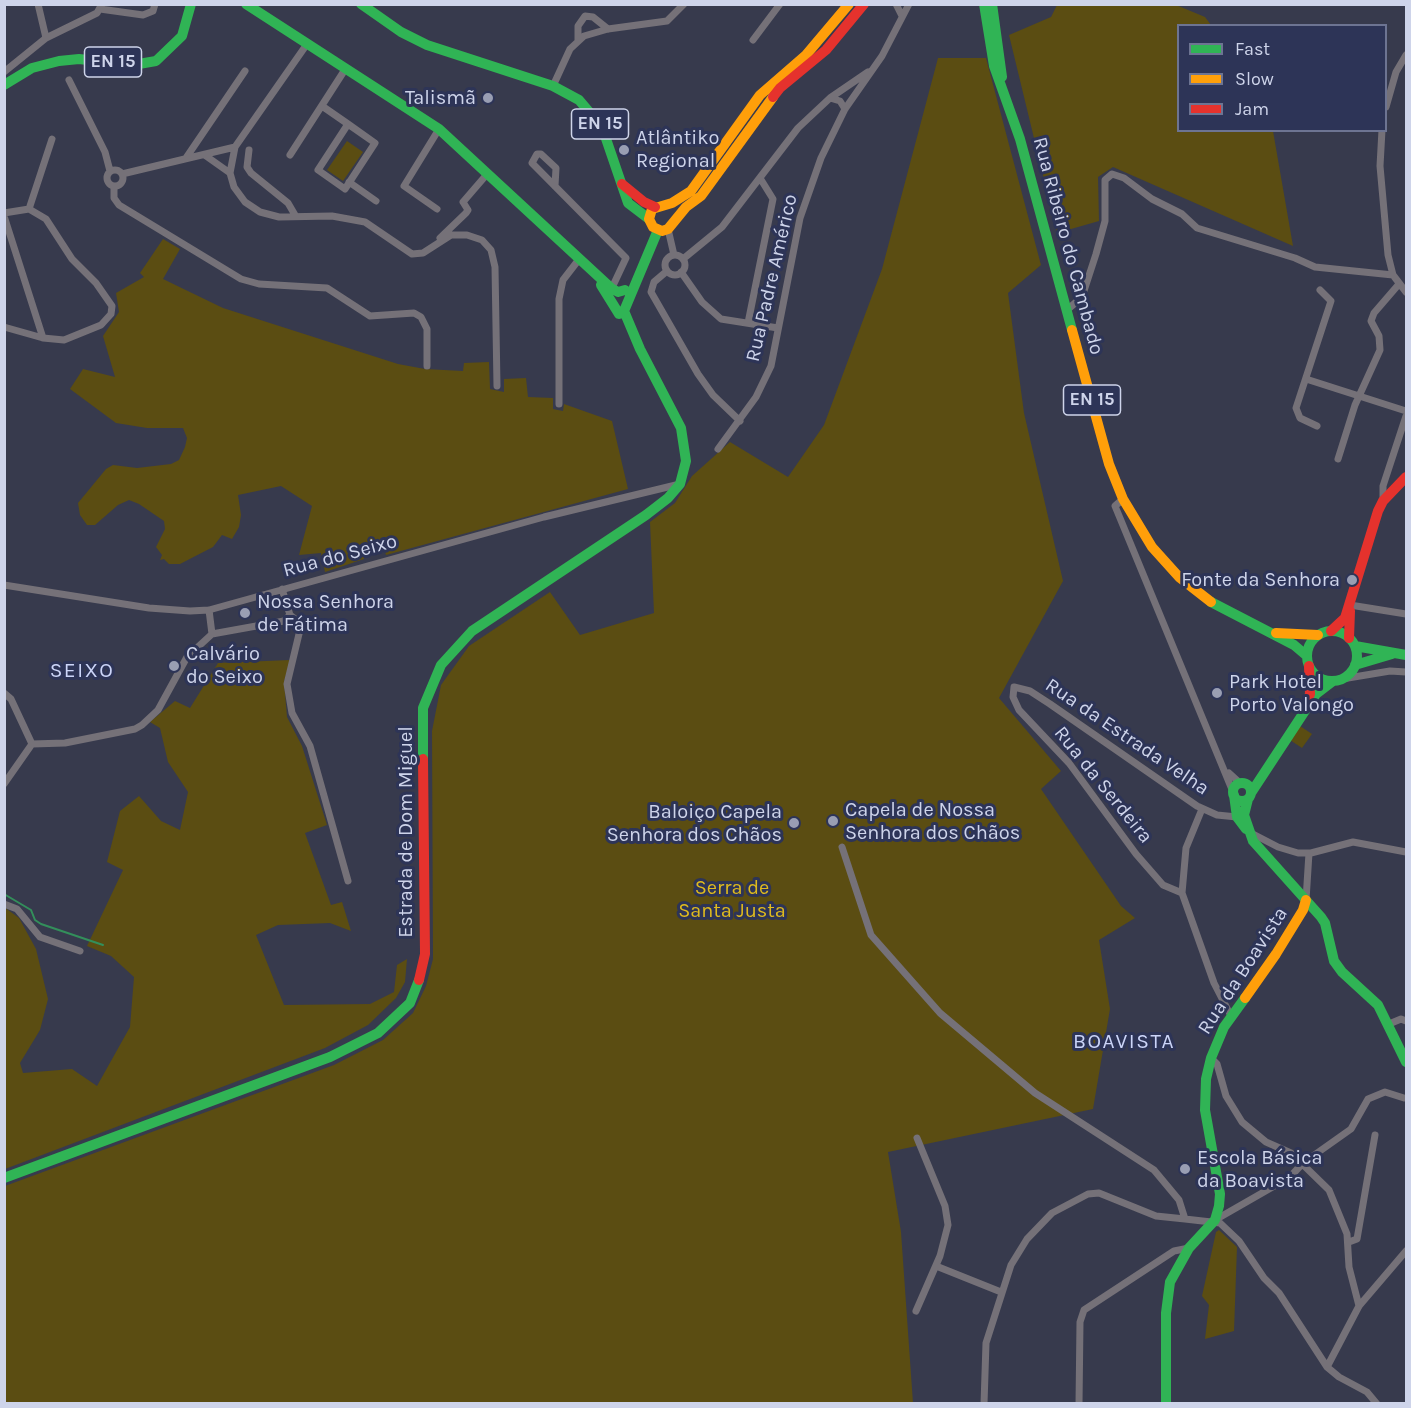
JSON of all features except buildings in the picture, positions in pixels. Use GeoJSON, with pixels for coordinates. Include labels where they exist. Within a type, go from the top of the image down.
{"type":"FeatureCollection","features":[{"type":"Feature","properties":{"kind":"main road","name":"EN 15"},"geometry":{"type":"LineString","coordinates":[[5,84],[32,68],[59,61],[79,59],[133,65],[156,62],[182,36],[191,4]]}},
{"type":"Feature","properties":{"kind":"main road"},"geometry":{"type":"LineString","coordinates":[[246,4],[439,129],[593,272],[610,291],[625,328],[640,349]]}},
{"type":"Feature","properties":{"kind":"main road","name":"EN 15"},"geometry":{"type":"LineString","coordinates":[[361,4],[401,32],[426,45],[553,86],[579,100],[596,117],[606,137],[628,203],[660,225]]}},
{"type":"Feature","properties":{"kind":"main road"},"geometry":{"type":"LineString","coordinates":[[660,206],[691,191],[760,94],[806,55],[849,4]]}},
{"type":"Feature","properties":{"kind":"main road"},"geometry":{"type":"LineString","coordinates":[[660,225],[700,196],[780,88],[826,50],[864,4]]}},
{"type":"Feature","properties":{"kind":"main road","name":"Rua Ribeiro do Cambado"},"geometry":{"type":"LineString","coordinates":[[984,4],[994,66],[1002,83]]}},
{"type":"Feature","properties":{"kind":"main road","name":"Rua Ribeiro do Cambado"},"geometry":{"type":"LineString","coordinates":[[992,4],[1002,83],[1109,464],[1122,499],[1152,547],[1179,577],[1217,607],[1270,632]]}},
{"type":"Feature","properties":{"kind":"main road"},"geometry":{"type":"LineString","coordinates":[[619,314],[625,290],[660,225],[674,213],[644,202],[620,182]]}},
{"type":"Feature","properties":{"kind":"main road"},"geometry":{"type":"LineString","coordinates":[[660,206],[660,225],[624,311],[640,349],[681,428],[686,461],[680,484]]}},
{"type":"Feature","properties":{"kind":"main road"},"geometry":{"type":"LineString","coordinates":[[610,291],[625,290]]}},
{"type":"Feature","properties":{"kind":"main road"},"geometry":{"type":"LineString","coordinates":[[1298,723],[1310,694],[1309,647],[1318,635],[1331,631],[1345,618],[1372,528],[1383,501],[1407,477]]}},
{"type":"Feature","properties":{"kind":"main road","name":"Estrada de Dom Miguel"},"geometry":{"type":"LineString","coordinates":[[4,1178],[66,1153],[330,1057],[378,1033],[398,1016],[410,1003],[421,976],[424,954],[423,708],[441,664],[472,631],[646,514],[668,498],[680,484]]}},
{"type":"Feature","properties":{"kind":"main road"},"geometry":{"type":"LineString","coordinates":[[1350,605],[1355,665]]}},
{"type":"Feature","properties":{"kind":"main road"},"geometry":{"type":"LineString","coordinates":[[1331,631],[1352,642],[1394,654],[1407,655]]}},
{"type":"Feature","properties":{"kind":"main road","name":"EN 15"},"geometry":{"type":"LineString","coordinates":[[1270,632],[1318,635]]}},
{"type":"Feature","properties":{"kind":"main road","name":"EN 15"},"geometry":{"type":"LineString","coordinates":[[1270,632],[1294,645],[1308,661]]}},
{"type":"Feature","properties":{"kind":"main road"},"geometry":{"type":"LineString","coordinates":[[1235,821],[1241,795],[1266,769],[1316,694],[1355,665],[1394,654]]}},
{"type":"Feature","properties":{"kind":"main road"},"geometry":{"type":"LineString","coordinates":[[1308,661],[1318,677],[1337,680]]}},
{"type":"Feature","properties":{"kind":"main road","name":"Rua da Boavista"},"geometry":{"type":"LineString","coordinates":[[1211,1058],[1219,1035],[1276,954],[1303,910],[1306,900],[1262,854],[1235,821],[1241,795]]}},
{"type":"Feature","properties":{"kind":"main road"},"geometry":{"type":"LineString","coordinates":[[1306,900],[1325,923],[1334,961],[1342,972],[1378,1005],[1407,1062]]}},
{"type":"Feature","properties":{"kind":"main road"},"geometry":{"type":"LineString","coordinates":[[1166,1404],[1166,1313],[1170,1282],[1189,1248],[1215,1220],[1220,1194],[1205,1110],[1206,1079],[1211,1058]]}},
{"type":"Feature","properties":{"kind":"street"},"geometry":{"type":"LineString","coordinates":[[38,4],[45,38]]}},
{"type":"Feature","properties":{"kind":"street"},"geometry":{"type":"LineString","coordinates":[[4,72],[45,38],[89,17],[101,7],[143,15],[153,11],[155,4]]}},
{"type":"Feature","properties":{"kind":"street"},"geometry":{"type":"LineString","coordinates":[[553,86],[570,50],[578,40],[608,29],[667,21],[684,4]]}},
{"type":"Feature","properties":{"kind":"street"},"geometry":{"type":"LineString","coordinates":[[753,40],[780,4]]}},
{"type":"Feature","properties":{"kind":"street"},"geometry":{"type":"LineString","coordinates":[[896,4],[902,16]]}},
{"type":"Feature","properties":{"kind":"street","name":"Rua Padre Américo"},"geometry":{"type":"LineString","coordinates":[[718,449],[756,397],[771,366],[800,218],[821,158],[845,110],[882,56],[909,4]]}},
{"type":"Feature","properties":{"kind":"street"},"geometry":{"type":"LineString","coordinates":[[578,40],[578,26],[585,16],[593,17],[608,29]]}},
{"type":"Feature","properties":{"kind":"street"},"geometry":{"type":"LineString","coordinates":[[308,44],[235,147],[230,173],[234,188],[245,202],[260,213],[279,217],[332,216],[365,222],[412,254],[423,253],[466,213],[468,210],[463,202],[488,174]]}},
{"type":"Feature","properties":{"kind":"street"},"geometry":{"type":"LineString","coordinates":[[1387,104],[1396,72],[1407,55]]}},
{"type":"Feature","properties":{"kind":"street"},"geometry":{"type":"LineString","coordinates":[[290,155],[346,68]]}},
{"type":"Feature","properties":{"kind":"street"},"geometry":{"type":"LineString","coordinates":[[186,158],[245,71]]}},
{"type":"Feature","properties":{"kind":"street"},"geometry":{"type":"LineString","coordinates":[[682,259],[722,227],[798,128],[830,98],[870,71]]}},
{"type":"Feature","properties":{"kind":"street"},"geometry":{"type":"LineString","coordinates":[[69,80],[105,152],[110,171],[107,180],[114,186],[114,198],[119,205],[242,279],[259,285],[327,288],[370,316],[414,313],[422,317],[427,329],[427,366]]}},
{"type":"Feature","properties":{"kind":"street"},"geometry":{"type":"LineString","coordinates":[[830,98],[840,101],[845,110]]}},
{"type":"Feature","properties":{"kind":"street"},"geometry":{"type":"LineString","coordinates":[[322,106],[348,124],[375,143],[345,189],[318,170],[348,124]]}},
{"type":"Feature","properties":{"kind":"street"},"geometry":{"type":"LineString","coordinates":[[437,209],[404,186],[439,129]]}},
{"type":"Feature","properties":{"kind":"street"},"geometry":{"type":"LineString","coordinates":[[1382,132],[1380,166],[1388,255],[1393,275],[1407,292]]}},
{"type":"Feature","properties":{"kind":"street"},"geometry":{"type":"LineString","coordinates":[[29,209],[52,139]]}},
{"type":"Feature","properties":{"kind":"street"},"geometry":{"type":"LineString","coordinates":[[122,174],[186,158],[206,156],[235,147]]}},
{"type":"Feature","properties":{"kind":"street"},"geometry":{"type":"LineString","coordinates":[[249,150],[248,166],[251,173],[288,202],[295,215]]}},
{"type":"Feature","properties":{"kind":"street"},"geometry":{"type":"LineString","coordinates":[[555,186],[556,168],[541,154],[537,154],[532,164],[626,258],[610,291]]}},
{"type":"Feature","properties":{"kind":"street"},"geometry":{"type":"LineString","coordinates":[[206,156],[230,173]]}},
{"type":"Feature","properties":{"kind":"street"},"geometry":{"type":"LineString","coordinates":[[110,171],[118,170],[122,174],[122,182],[114,186]]}},
{"type":"Feature","properties":{"kind":"street"},"geometry":{"type":"LineString","coordinates":[[1067,310],[1082,297],[1105,221],[1105,180],[1112,174],[1124,178],[1152,199],[1182,214],[1197,228],[1295,258],[1316,267],[1393,275]]}},
{"type":"Feature","properties":{"kind":"street"},"geometry":{"type":"LineString","coordinates":[[748,323],[773,199],[760,178]]}},
{"type":"Feature","properties":{"kind":"street"},"geometry":{"type":"LineString","coordinates":[[349,182],[376,201]]}},
{"type":"Feature","properties":{"kind":"street"},"geometry":{"type":"LineString","coordinates":[[4,327],[43,338],[64,340],[102,325],[111,314],[112,306],[96,283],[72,258],[52,226],[29,209],[4,214],[43,338]]}},
{"type":"Feature","properties":{"kind":"street"},"geometry":{"type":"LineString","coordinates":[[660,225],[674,255],[682,259],[684,267],[675,275],[667,271]]}},
{"type":"Feature","properties":{"kind":"street"},"geometry":{"type":"LineString","coordinates":[[436,243],[459,234],[482,240],[491,250],[495,267],[497,386]]}},
{"type":"Feature","properties":{"kind":"street"},"geometry":{"type":"LineString","coordinates":[[667,271],[666,260],[674,255]]}},
{"type":"Feature","properties":{"kind":"street"},"geometry":{"type":"LineString","coordinates":[[559,404],[559,299],[564,280],[580,258]]}},
{"type":"Feature","properties":{"kind":"street"},"geometry":{"type":"LineString","coordinates":[[667,271],[654,282],[651,292],[698,374],[713,395],[740,421]]}},
{"type":"Feature","properties":{"kind":"street"},"geometry":{"type":"LineString","coordinates":[[681,272],[713,314],[721,320],[778,328]]}},
{"type":"Feature","properties":{"kind":"street"},"geometry":{"type":"LineString","coordinates":[[1338,459],[1359,397],[1380,350],[1379,336],[1371,321],[1374,313],[1399,284]]}},
{"type":"Feature","properties":{"kind":"street"},"geometry":{"type":"LineString","coordinates":[[1317,426],[1300,418],[1296,408],[1331,301],[1320,290]]}},
{"type":"Feature","properties":{"kind":"street"},"geometry":{"type":"LineString","coordinates":[[1306,379],[1407,411]]}},
{"type":"Feature","properties":{"kind":"street"},"geometry":{"type":"LineString","coordinates":[[1383,501],[1383,486],[1407,416]]}},
{"type":"Feature","properties":{"kind":"street","name":"Rua do Seixo"},"geometry":{"type":"LineString","coordinates":[[4,585],[149,608],[190,611],[209,609],[544,517],[680,484]]}},
{"type":"Feature","properties":{"kind":"street"},"geometry":{"type":"LineString","coordinates":[[1122,499],[1115,506],[1227,771],[1241,795]]}},
{"type":"Feature","properties":{"kind":"street"},"geometry":{"type":"LineString","coordinates":[[282,589],[290,615],[298,621],[299,634],[287,684],[292,713],[310,746],[348,881]]}},
{"type":"Feature","properties":{"kind":"street"},"geometry":{"type":"LineString","coordinates":[[1350,605],[1407,614]]}},
{"type":"Feature","properties":{"kind":"street"},"geometry":{"type":"LineString","coordinates":[[209,609],[212,634]]}},
{"type":"Feature","properties":{"kind":"street"},"geometry":{"type":"LineString","coordinates":[[32,744],[64,743],[135,729],[158,710],[187,657],[212,634],[285,621],[290,615]]}},
{"type":"Feature","properties":{"kind":"street"},"geometry":{"type":"LineString","coordinates":[[1337,680],[1390,671],[1407,672]]}},
{"type":"Feature","properties":{"kind":"street","name":"Rua da Estrada Velha"},"geometry":{"type":"LineString","coordinates":[[1014,687],[1030,691],[1202,809],[1235,821],[1278,847],[1298,854],[1309,853]]}},
{"type":"Feature","properties":{"kind":"street","name":"Rua da Serdeira"},"geometry":{"type":"LineString","coordinates":[[1014,687],[1013,698],[1019,710],[1069,763],[1136,854],[1163,885],[1182,893]]}},
{"type":"Feature","properties":{"kind":"street"},"geometry":{"type":"LineString","coordinates":[[4,693],[10,699],[32,744]]}},
{"type":"Feature","properties":{"kind":"street"},"geometry":{"type":"LineString","coordinates":[[4,784],[32,744]]}},
{"type":"Feature","properties":{"kind":"street"},"geometry":{"type":"LineString","coordinates":[[1202,809],[1191,829],[1186,848],[1182,893],[1214,982],[1231,1016]]}},
{"type":"Feature","properties":{"kind":"street"},"geometry":{"type":"LineString","coordinates":[[1309,853],[1353,843],[1407,852]]}},
{"type":"Feature","properties":{"kind":"street"},"geometry":{"type":"LineString","coordinates":[[842,847],[872,935],[940,1013],[1035,1093],[1154,1170],[1179,1200],[1185,1220]]}},
{"type":"Feature","properties":{"kind":"street","name":"Rua da Boavista"},"geometry":{"type":"LineString","coordinates":[[1306,900],[1309,853]]}},
{"type":"Feature","properties":{"kind":"street"},"geometry":{"type":"LineString","coordinates":[[4,904],[22,914],[40,937],[80,951]]}},
{"type":"Feature","properties":{"kind":"street"},"geometry":{"type":"LineString","coordinates":[[1389,1024],[1401,1019],[1407,1021]]}},
{"type":"Feature","properties":{"kind":"street","name":"Rua da Boavista"},"geometry":{"type":"LineString","coordinates":[[1211,1058],[1216,1064],[1226,1096],[1242,1122],[1266,1142],[1290,1153],[1303,1163],[1329,1190],[1341,1214],[1349,1242]]}},
{"type":"Feature","properties":{"kind":"street"},"geometry":{"type":"LineString","coordinates":[[984,1404],[986,1343],[1001,1292],[1016,1254],[1052,1213],[1088,1194],[1111,1196],[1156,1216],[1185,1220],[1215,1220],[1290,1177],[1303,1163],[1351,1129],[1368,1099],[1385,1092],[1404,1098]]}},
{"type":"Feature","properties":{"kind":"street"},"geometry":{"type":"LineString","coordinates":[[1359,1306],[1348,1267],[1349,1242],[1357,1239],[1375,1135]]}},
{"type":"Feature","properties":{"kind":"street"},"geometry":{"type":"LineString","coordinates":[[916,1311],[945,1242],[947,1215],[917,1138]]}},
{"type":"Feature","properties":{"kind":"street"},"geometry":{"type":"LineString","coordinates":[[1215,1220],[1239,1241],[1263,1278],[1279,1293],[1328,1367],[1338,1377],[1368,1392],[1377,1404]]}},
{"type":"Feature","properties":{"kind":"street"},"geometry":{"type":"LineString","coordinates":[[1079,1404],[1080,1322],[1084,1310],[1174,1251],[1189,1248]]}},
{"type":"Feature","properties":{"kind":"street"},"geometry":{"type":"LineString","coordinates":[[1328,1367],[1359,1306],[1407,1251]]}},
{"type":"Feature","properties":{"kind":"street"},"geometry":{"type":"LineString","coordinates":[[1165,1257],[1171,1258],[1178,1265]]}},
{"type":"Feature","properties":{"kind":"street"},"geometry":{"type":"LineString","coordinates":[[936,1266],[1001,1292]]}},
{"type":"Feature","properties":{"kind":"green space"},"geometry":{"type":"Polygon","coordinates":[[[1057,5],[1176,5],[1205,17],[1210,24],[1177,24],[1177,132],[1273,132],[1293,246],[1113,167],[1098,177],[1099,221],[1057,233],[1009,35],[1051,17],[1057,5]]]}},
{"type":"Feature","properties":{"kind":"green space","name":"Serra de Santa Justa"},"geometry":{"type":"Polygon","coordinates":[[[938,58],[986,58],[1041,265],[1008,293],[1024,413],[1063,581],[999,698],[1061,771],[1041,789],[1121,906],[1135,918],[1099,940],[1110,1009],[1093,1109],[888,1152],[901,1232],[913,1403],[5,1404],[5,1186],[334,1065],[383,1040],[413,1013],[426,986],[433,959],[432,731],[441,685],[469,646],[550,592],[580,635],[654,613],[650,522],[675,503],[692,476],[730,442],[788,477],[824,425],[882,269],[938,58]]]}},
{"type":"Feature","properties":{"kind":"green space"},"geometry":{"type":"Polygon","coordinates":[[[347,141],[363,152],[343,181],[327,170],[347,141]]]}},
{"type":"Feature","properties":{"kind":"green space"},"geometry":{"type":"Polygon","coordinates":[[[163,239],[180,249],[163,279],[223,308],[398,364],[425,369],[463,371],[464,363],[489,362],[490,389],[504,392],[504,379],[526,378],[528,397],[553,398],[553,409],[563,411],[564,404],[612,421],[628,489],[386,555],[384,548],[365,554],[364,559],[325,572],[321,553],[299,555],[312,506],[281,486],[238,495],[241,515],[239,527],[232,539],[222,535],[213,547],[180,564],[169,564],[164,559],[160,560],[162,555],[156,547],[165,529],[164,521],[139,504],[129,500],[118,505],[95,525],[87,525],[80,515],[78,503],[106,469],[113,465],[137,468],[171,464],[179,460],[185,447],[187,438],[183,428],[147,428],[116,423],[70,389],[83,369],[115,377],[103,336],[119,312],[116,293],[144,277],[140,273],[163,239]]]}},
{"type":"Feature","properties":{"kind":"green space"},"geometry":{"type":"Polygon","coordinates":[[[290,660],[284,682],[287,717],[302,746],[327,825],[305,833],[331,905],[342,902],[351,931],[330,923],[278,925],[256,935],[284,1005],[370,1004],[394,992],[397,965],[407,959],[405,982],[396,998],[368,1025],[325,1048],[5,1169],[4,907],[19,918],[36,949],[48,999],[40,1030],[20,1063],[23,1073],[72,1069],[97,1086],[130,1027],[134,977],[111,956],[87,946],[123,870],[107,862],[120,811],[139,796],[161,821],[180,830],[188,792],[168,762],[160,728],[150,722],[175,701],[190,708],[218,663],[290,660]]]}},
{"type":"Feature","properties":{"kind":"green space"},"geometry":{"type":"Polygon","coordinates":[[[1300,726],[1312,734],[1302,748],[1290,740],[1300,726]]]}},
{"type":"Feature","properties":{"kind":"green space"},"geometry":{"type":"Polygon","coordinates":[[[1219,1230],[1237,1247],[1234,1331],[1205,1339],[1209,1305],[1202,1296],[1216,1232],[1219,1230]]]}},
{"type":"Feature","properties":{"kind":"waterway"},"geometry":{"type":"LineString","coordinates":[[4,894],[31,910],[35,920],[41,924],[103,945]]}},
{"type":"Feature","properties":{"kind":"traffic: fast"},"geometry":{"type":"LineString","coordinates":[[4,85],[32,68],[59,61],[79,59],[133,65],[156,61],[182,36],[191,4]]}},
{"type":"Feature","properties":{"kind":"traffic: fast"},"geometry":{"type":"LineString","coordinates":[[246,4],[439,129],[611,288],[618,292],[625,290]]}},
{"type":"Feature","properties":{"kind":"traffic: fast"},"geometry":{"type":"LineString","coordinates":[[361,4],[401,32],[427,45],[553,86],[579,100],[602,127],[628,203],[649,219]]}},
{"type":"Feature","properties":{"kind":"traffic: fast"},"geometry":{"type":"LineString","coordinates":[[984,4],[994,66],[1020,139],[1072,330]]}},
{"type":"Feature","properties":{"kind":"traffic: fast"},"geometry":{"type":"LineString","coordinates":[[992,4],[1002,77]]}},
{"type":"Feature","properties":{"kind":"traffic: fast"},"geometry":{"type":"LineString","coordinates":[[423,759],[423,708],[441,665],[472,631],[646,515],[668,498],[680,484],[686,461],[681,428],[640,349],[624,311],[658,230]]}},
{"type":"Feature","properties":{"kind":"traffic: fast"},"geometry":{"type":"LineString","coordinates":[[601,285],[619,314]]}},
{"type":"Feature","properties":{"kind":"traffic: fast"},"geometry":{"type":"LineString","coordinates":[[1211,602],[1294,645],[1307,656]]}},
{"type":"Feature","properties":{"kind":"traffic: fast"},"geometry":{"type":"LineString","coordinates":[[1332,631],[1350,638],[1357,656],[1350,674],[1332,681],[1314,674],[1307,656],[1314,638],[1332,631]]}},
{"type":"Feature","properties":{"kind":"traffic: fast"},"geometry":{"type":"LineString","coordinates":[[1355,646],[1406,655]]}},
{"type":"Feature","properties":{"kind":"traffic: fast"},"geometry":{"type":"LineString","coordinates":[[1355,665],[1392,654]]}},
{"type":"Feature","properties":{"kind":"traffic: fast"},"geometry":{"type":"LineString","coordinates":[[1251,793],[1316,694],[1333,681]]}},
{"type":"Feature","properties":{"kind":"traffic: fast"},"geometry":{"type":"LineString","coordinates":[[1242,783],[1248,786],[1251,792],[1248,798],[1242,801],[1236,798],[1233,792],[1236,786],[1242,783]]}},
{"type":"Feature","properties":{"kind":"traffic: fast"},"geometry":{"type":"LineString","coordinates":[[1234,795],[1237,817],[1246,829]]}},
{"type":"Feature","properties":{"kind":"traffic: fast"},"geometry":{"type":"LineString","coordinates":[[1248,799],[1244,815],[1253,841],[1321,917],[1325,923],[1334,961],[1342,972],[1378,1005],[1406,1062]]}},
{"type":"Feature","properties":{"kind":"traffic: fast"},"geometry":{"type":"LineString","coordinates":[[4,1178],[330,1057],[378,1033],[410,1003],[419,980]]}},
{"type":"Feature","properties":{"kind":"traffic: fast"},"geometry":{"type":"LineString","coordinates":[[1166,1404],[1166,1313],[1170,1282],[1189,1248],[1215,1220],[1219,1206],[1220,1194],[1205,1110],[1206,1079],[1211,1058],[1224,1027],[1245,998]]}},
{"type":"Feature","properties":{"kind":"traffic: slow"},"geometry":{"type":"LineString","coordinates":[[773,97],[701,196],[686,207],[668,229],[662,231],[653,227],[649,219],[652,209],[672,203],[691,191],[760,95],[806,55],[849,4]]}},
{"type":"Feature","properties":{"kind":"traffic: slow"},"geometry":{"type":"LineString","coordinates":[[1072,330],[1109,464],[1123,499],[1152,547],[1179,577],[1211,602]]}},
{"type":"Feature","properties":{"kind":"traffic: slow"},"geometry":{"type":"LineString","coordinates":[[1276,633],[1318,635]]}},
{"type":"Feature","properties":{"kind":"traffic: slow"},"geometry":{"type":"LineString","coordinates":[[1245,998],[1276,954],[1303,910],[1306,900]]}},
{"type":"Feature","properties":{"kind":"traffic: jam"},"geometry":{"type":"LineString","coordinates":[[773,97],[780,88],[826,50],[864,4]]}},
{"type":"Feature","properties":{"kind":"traffic: jam"},"geometry":{"type":"LineString","coordinates":[[622,184],[644,202],[655,207]]}},
{"type":"Feature","properties":{"kind":"traffic: jam"},"geometry":{"type":"LineString","coordinates":[[1331,631],[1345,618],[1378,511],[1383,501],[1406,477]]}},
{"type":"Feature","properties":{"kind":"traffic: jam"},"geometry":{"type":"LineString","coordinates":[[1349,638],[1350,611]]}},
{"type":"Feature","properties":{"kind":"traffic: jam"},"geometry":{"type":"LineString","coordinates":[[1306,703],[1310,694],[1309,666]]}},
{"type":"Feature","properties":{"kind":"traffic: jam"},"geometry":{"type":"LineString","coordinates":[[419,980],[425,954],[423,759]]}},
{"type":"Feature","properties":{"kind":"place","name":"Talismã"},"geometry":{"type":"Point","coordinates":[488,98]}},
{"type":"Feature","properties":{"kind":"place","name":"Atlântiko Regional"},"geometry":{"type":"Point","coordinates":[624,150]}},
{"type":"Feature","properties":{"kind":"place","name":"Fonte da Senhora"},"geometry":{"type":"Point","coordinates":[1352,580]}},
{"type":"Feature","properties":{"kind":"place","name":"Nossa Senhora de Fátima"},"geometry":{"type":"Point","coordinates":[245,613]}},
{"type":"Feature","properties":{"kind":"place","name":"Calvário do Seixo"},"geometry":{"type":"Point","coordinates":[174,666]}},
{"type":"Feature","properties":{"kind":"place","name":"Park Hotel Porto Valongo"},"geometry":{"type":"Point","coordinates":[1217,693]}},
{"type":"Feature","properties":{"kind":"place","name":"Capela de Nossa Senhora dos Chãos"},"geometry":{"type":"Point","coordinates":[833,821]}},
{"type":"Feature","properties":{"kind":"place","name":"Baloiço Capela Senhora dos Chãos"},"geometry":{"type":"Point","coordinates":[794,823]}},
{"type":"Feature","properties":{"kind":"place","name":"Escola Básica da Boavista"},"geometry":{"type":"Point","coordinates":[1185,1169]}},
{"type":"Feature","properties":{"kind":"district","name":"SEIXO"},"geometry":{"type":"Point","coordinates":[82,671]}},
{"type":"Feature","properties":{"kind":"district","name":"BOAVISTA"},"geometry":{"type":"Point","coordinates":[1124,1042]}}]}
